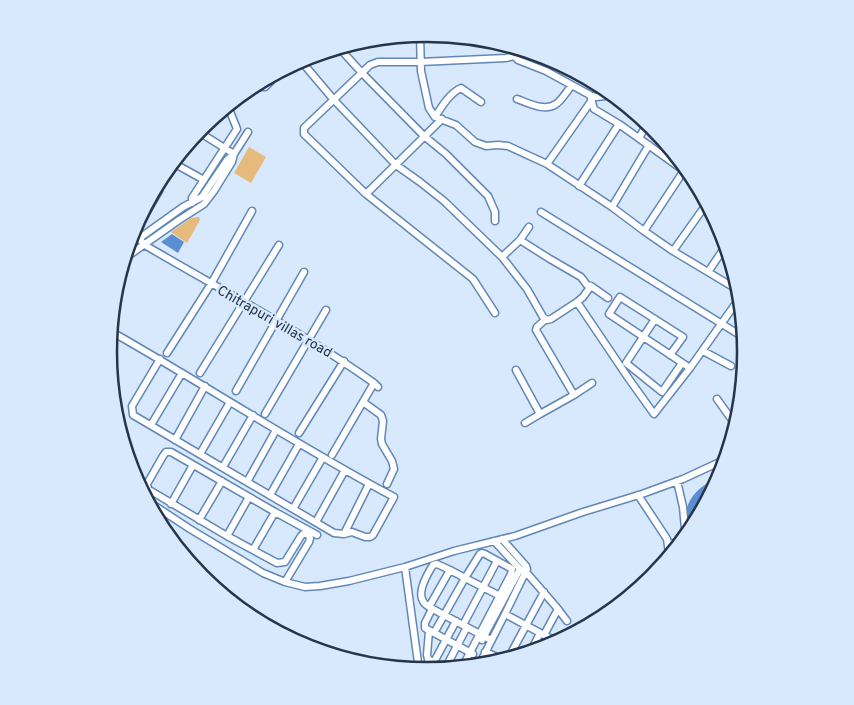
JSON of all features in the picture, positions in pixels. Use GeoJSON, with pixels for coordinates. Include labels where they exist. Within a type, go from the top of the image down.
{"type":"FeatureCollection","features":[{"type":"Feature","properties":{"kind":"street"},"geometry":{"type":"LineString","coordinates":[[420,42],[420,62],[426,98],[429,108],[438,118],[456,125],[475,142],[486,146],[508,146],[546,164],[612,207],[644,232],[729,285]]}},
{"type":"Feature","properties":{"kind":"street"},"geometry":{"type":"LineString","coordinates":[[344,54],[424,136],[446,154],[488,196],[495,212],[495,221]]}},
{"type":"Feature","properties":{"kind":"street"},"geometry":{"type":"LineString","coordinates":[[495,312],[473,279],[366,194],[304,134],[304,128],[374,63],[506,58],[513,55]]}},
{"type":"Feature","properties":{"kind":"street"},"geometry":{"type":"LineString","coordinates":[[515,55],[518,60],[546,71],[572,85],[591,98],[594,109],[619,124],[670,161]]}},
{"type":"Feature","properties":{"kind":"street"},"geometry":{"type":"LineString","coordinates":[[306,67],[334,100],[396,165],[444,201],[502,257],[527,289],[543,318],[546,319]]}},
{"type":"Feature","properties":{"kind":"street"},"geometry":{"type":"LineString","coordinates":[[517,99],[540,107],[548,107],[558,103],[572,85]]}},
{"type":"Feature","properties":{"kind":"street"},"geometry":{"type":"LineString","coordinates":[[366,194],[424,136],[438,118],[443,105],[456,90],[461,88],[481,102]]}},
{"type":"Feature","properties":{"kind":"street"},"geometry":{"type":"LineString","coordinates":[[546,164],[591,98],[601,96]]}},
{"type":"Feature","properties":{"kind":"street"},"geometry":{"type":"LineString","coordinates":[[190,212],[192,198],[237,128],[231,113]]}},
{"type":"Feature","properties":{"kind":"street"},"geometry":{"type":"LineString","coordinates":[[579,186],[619,124]]}},
{"type":"Feature","properties":{"kind":"street"},"geometry":{"type":"LineString","coordinates":[[639,138],[643,130]]}},
{"type":"Feature","properties":{"kind":"street"},"geometry":{"type":"LineString","coordinates":[[135,249],[192,202],[202,197],[248,132]]}},
{"type":"Feature","properties":{"kind":"street"},"geometry":{"type":"LineString","coordinates":[[205,136],[234,154]]}},
{"type":"Feature","properties":{"kind":"street"},"geometry":{"type":"LineString","coordinates":[[612,207],[649,145]]}},
{"type":"Feature","properties":{"kind":"street"},"geometry":{"type":"LineString","coordinates":[[137,243],[204,204],[232,162],[234,154]]}},
{"type":"Feature","properties":{"kind":"street"},"geometry":{"type":"LineString","coordinates":[[180,166],[204,180]]}},
{"type":"Feature","properties":{"kind":"street"},"geometry":{"type":"LineString","coordinates":[[644,232],[681,175]]}},
{"type":"Feature","properties":{"kind":"street"},"geometry":{"type":"LineString","coordinates":[[673,251],[702,210]]}},
{"type":"Feature","properties":{"kind":"street"},"geometry":{"type":"LineString","coordinates":[[167,353],[211,284],[252,211]]}},
{"type":"Feature","properties":{"kind":"street"},"geometry":{"type":"LineString","coordinates":[[541,212],[736,332]]}},
{"type":"Feature","properties":{"kind":"street"},"geometry":{"type":"LineString","coordinates":[[502,257],[520,240],[529,227]]}},
{"type":"Feature","properties":{"kind":"street"},"geometry":{"type":"LineString","coordinates":[[520,240],[581,277],[587,285],[608,298]]}},
{"type":"Feature","properties":{"kind":"street","name":"Chitrapuri villas road"},"geometry":{"type":"LineString","coordinates":[[142,241],[211,284],[344,361],[376,385],[363,402]]}},
{"type":"Feature","properties":{"kind":"street"},"geometry":{"type":"LineString","coordinates":[[200,373],[279,245]]}},
{"type":"Feature","properties":{"kind":"street"},"geometry":{"type":"LineString","coordinates":[[708,272],[721,253]]}},
{"type":"Feature","properties":{"kind":"street"},"geometry":{"type":"LineString","coordinates":[[236,391],[304,272]]}},
{"type":"Feature","properties":{"kind":"street"},"geometry":{"type":"LineString","coordinates":[[574,395],[536,330],[546,319],[551,319],[577,302],[591,286]]}},
{"type":"Feature","properties":{"kind":"street"},"geometry":{"type":"LineString","coordinates":[[670,355],[683,337],[620,297],[609,314],[643,337],[670,355],[682,363],[690,368]]}},
{"type":"Feature","properties":{"kind":"street"},"geometry":{"type":"LineString","coordinates":[[577,302],[654,414],[703,351],[733,307]]}},
{"type":"Feature","properties":{"kind":"street"},"geometry":{"type":"LineString","coordinates":[[265,414],[326,310]]}},
{"type":"Feature","properties":{"kind":"street"},"geometry":{"type":"LineString","coordinates":[[655,319],[626,364],[662,392],[682,363]]}},
{"type":"Feature","properties":{"kind":"street"},"geometry":{"type":"LineString","coordinates":[[118,335],[160,359],[205,386],[299,444],[394,497],[370,537],[352,532],[344,534],[334,533],[134,415],[132,406],[160,359]]}},
{"type":"Feature","properties":{"kind":"street"},"geometry":{"type":"LineString","coordinates":[[703,351],[731,366]]}},
{"type":"Feature","properties":{"kind":"street"},"geometry":{"type":"LineString","coordinates":[[299,433],[344,361]]}},
{"type":"Feature","properties":{"kind":"street"},"geometry":{"type":"LineString","coordinates":[[516,370],[540,414]]}},
{"type":"Feature","properties":{"kind":"street"},"geometry":{"type":"LineString","coordinates":[[151,425],[182,373]]}},
{"type":"Feature","properties":{"kind":"street"},"geometry":{"type":"LineString","coordinates":[[525,423],[592,383]]}},
{"type":"Feature","properties":{"kind":"street"},"geometry":{"type":"LineString","coordinates":[[175,440],[205,386]]}},
{"type":"Feature","properties":{"kind":"street"},"geometry":{"type":"LineString","coordinates":[[717,399],[730,417]]}},
{"type":"Feature","properties":{"kind":"street"},"geometry":{"type":"LineString","coordinates":[[200,454],[230,402]]}},
{"type":"Feature","properties":{"kind":"street"},"geometry":{"type":"LineString","coordinates":[[332,456],[363,402],[381,415],[383,421],[382,444],[392,461],[394,470],[387,484]]}},
{"type":"Feature","properties":{"kind":"street"},"geometry":{"type":"LineString","coordinates":[[223,468],[253,415]]}},
{"type":"Feature","properties":{"kind":"street"},"geometry":{"type":"LineString","coordinates":[[247,482],[276,430]]}},
{"type":"Feature","properties":{"kind":"street"},"geometry":{"type":"LineString","coordinates":[[270,495],[299,444]]}},
{"type":"Feature","properties":{"kind":"street"},"geometry":{"type":"LineString","coordinates":[[147,486],[147,484],[163,456],[166,452],[171,452],[317,535]]}},
{"type":"Feature","properties":{"kind":"street"},"geometry":{"type":"LineString","coordinates":[[293,509],[323,457]]}},
{"type":"Feature","properties":{"kind":"street"},"geometry":{"type":"LineString","coordinates":[[160,509],[254,568],[285,582],[305,586],[320,586],[349,581],[515,536],[638,495],[716,463]]}},
{"type":"Feature","properties":{"kind":"street"},"geometry":{"type":"LineString","coordinates":[[172,504],[193,465]]}},
{"type":"Feature","properties":{"kind":"street"},"geometry":{"type":"LineString","coordinates":[[316,522],[345,470]]}},
{"type":"Feature","properties":{"kind":"street"},"geometry":{"type":"LineString","coordinates":[[200,520],[222,481]]}},
{"type":"Feature","properties":{"kind":"street"},"geometry":{"type":"LineString","coordinates":[[676,481],[683,507],[685,525]]}},
{"type":"Feature","properties":{"kind":"street"},"geometry":{"type":"LineString","coordinates":[[344,534],[369,484]]}},
{"type":"Feature","properties":{"kind":"street"},"geometry":{"type":"LineString","coordinates":[[149,490],[226,536],[277,563],[285,562],[301,536],[308,534],[310,538],[285,582]]}},
{"type":"Feature","properties":{"kind":"street"},"geometry":{"type":"LineString","coordinates":[[638,495],[663,532],[668,544]]}},
{"type":"Feature","properties":{"kind":"street"},"geometry":{"type":"LineString","coordinates":[[226,536],[249,497]]}},
{"type":"Feature","properties":{"kind":"street"},"geometry":{"type":"LineString","coordinates":[[253,550],[274,512]]}},
{"type":"Feature","properties":{"kind":"street"},"geometry":{"type":"LineString","coordinates":[[502,539],[527,569],[523,570],[502,597]]}},
{"type":"Feature","properties":{"kind":"street"},"geometry":{"type":"LineString","coordinates":[[494,541],[544,592],[567,621]]}},
{"type":"Feature","properties":{"kind":"street"},"geometry":{"type":"LineString","coordinates":[[434,662],[427,655],[431,632],[444,615],[482,553],[512,570],[502,597],[467,660]]}},
{"type":"Feature","properties":{"kind":"street"},"geometry":{"type":"LineString","coordinates":[[449,662],[458,646],[465,626],[497,561]]}},
{"type":"Feature","properties":{"kind":"street"},"geometry":{"type":"LineString","coordinates":[[492,640],[431,608],[422,601],[423,585],[432,567],[437,564],[502,597]]}},
{"type":"Feature","properties":{"kind":"street"},"geometry":{"type":"LineString","coordinates":[[405,566],[418,662]]}},
{"type":"Feature","properties":{"kind":"street"},"geometry":{"type":"LineString","coordinates":[[450,570],[424,626],[431,632],[472,654]]}},
{"type":"Feature","properties":{"kind":"street"},"geometry":{"type":"LineString","coordinates":[[482,658],[505,614],[523,570]]}},
{"type":"Feature","properties":{"kind":"street"},"geometry":{"type":"LineString","coordinates":[[512,650],[544,592]]}},
{"type":"Feature","properties":{"kind":"street"},"geometry":{"type":"LineString","coordinates":[[536,642],[558,609]]}},
{"type":"Feature","properties":{"kind":"street"},"geometry":{"type":"LineString","coordinates":[[505,614],[548,638]]}},
{"type":"Feature","properties":{"kind":"street"},"geometry":{"type":"LineString","coordinates":[[431,660],[446,640],[456,621]]}},
{"type":"Feature","properties":{"kind":"street"},"geometry":{"type":"LineString","coordinates":[[485,652],[493,656]]}},
{"type":"Feature","properties":{"kind":"street"},"geometry":{"type":"LineString","coordinates":[[471,659],[472,654]]}},
{"type":"Feature","properties":{"kind":"shaded area"},"geometry":{"type":"Polygon","coordinates":[[[249,147],[266,157],[251,183],[234,173],[249,147]]]}},
{"type":"Feature","properties":{"kind":"shaded area"},"geometry":{"type":"Polygon","coordinates":[[[199,217],[200,220],[187,243],[171,232],[191,218],[199,217]]]}},
{"type":"Feature","properties":{"kind":"water"},"geometry":{"type":"Polygon","coordinates":[[[172,234],[184,242],[178,253],[161,242],[172,234]]]}},
{"type":"Feature","properties":{"kind":"water"},"geometry":{"type":"Polygon","coordinates":[[[708,483],[686,523],[687,508],[690,501],[708,483]]]}}]}
